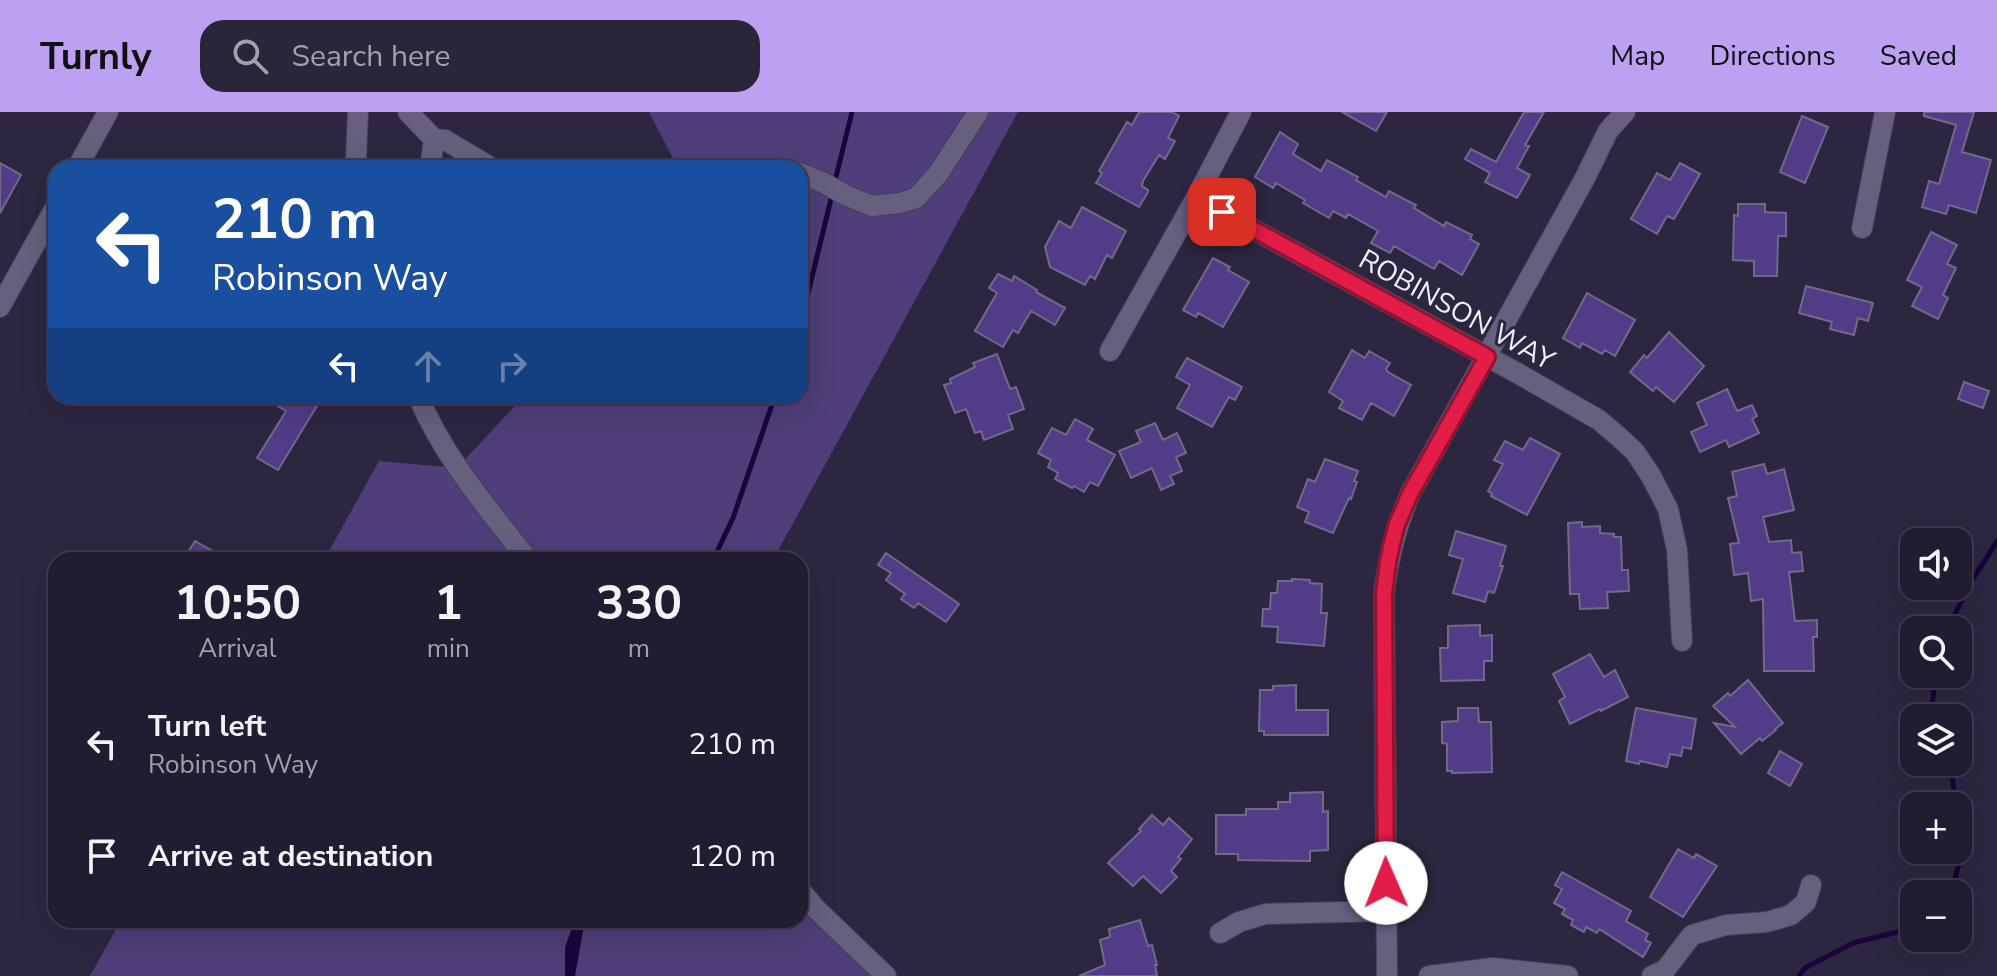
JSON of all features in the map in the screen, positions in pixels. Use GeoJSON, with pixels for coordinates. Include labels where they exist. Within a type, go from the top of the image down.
{"type":"FeatureCollection","features":[{"type":"Feature","properties":{"kind":"street"},"geometry":{"type":"LineString","coordinates":[[81,160],[108,112]]}},
{"type":"Feature","properties":{"kind":"street"},"geometry":{"type":"LineString","coordinates":[[356,160],[358,112]]}},
{"type":"Feature","properties":{"kind":"street"},"geometry":{"type":"LineString","coordinates":[[408,112],[434,139],[445,140],[479,160]]}},
{"type":"Feature","properties":{"kind":"street"},"geometry":{"type":"LineString","coordinates":[[808,177],[872,206],[916,198],[938,174],[978,112]]}},
{"type":"Feature","properties":{"kind":"street"},"geometry":{"type":"LineString","coordinates":[[1110,351],[1241,112]]}},
{"type":"Feature","properties":{"kind":"street"},"geometry":{"type":"LineString","coordinates":[[1387,976],[1384,593],[1397,524],[1410,494],[1608,131],[1625,112]]}},
{"type":"Feature","properties":{"kind":"street"},"geometry":{"type":"LineString","coordinates":[[1862,228],[1885,112]]}},
{"type":"Feature","properties":{"kind":"street"},"geometry":{"type":"LineString","coordinates":[[431,160],[434,139]]}},
{"type":"Feature","properties":{"kind":"street","name":"ROBINSON WAY"},"geometry":{"type":"LineString","coordinates":[[1196,198],[1599,420],[1635,452],[1668,509],[1677,550],[1682,641]]}},
{"type":"Feature","properties":{"kind":"street"},"geometry":{"type":"LineString","coordinates":[[0,307],[48,220]]}},
{"type":"Feature","properties":{"kind":"street"},"geometry":{"type":"LineString","coordinates":[[421,404],[430,425],[457,469],[522,552]]}},
{"type":"Feature","properties":{"kind":"street"},"geometry":{"type":"LineString","coordinates":[[1652,976],[1665,970],[1692,935],[1726,925],[1767,922],[1791,915],[1806,902],[1811,885]]}},
{"type":"Feature","properties":{"kind":"street"},"geometry":{"type":"LineString","coordinates":[[808,900],[886,976]]}},
{"type":"Feature","properties":{"kind":"street"},"geometry":{"type":"LineString","coordinates":[[1220,933],[1239,922],[1265,914],[1386,911]]}},
{"type":"Feature","properties":{"kind":"street"},"geometry":{"type":"LineString","coordinates":[[1429,976],[1493,968],[1568,976]]}},
{"type":"Feature","properties":{"kind":"shaded area"},"geometry":{"type":"Polygon","coordinates":[[[649,112],[1018,112],[777,552],[328,552],[379,461],[457,468],[517,404],[808,404],[808,160],[674,160],[649,112]]]}},
{"type":"Feature","properties":{"kind":"shaded area"},"geometry":{"type":"Polygon","coordinates":[[[808,898],[886,976],[90,976],[117,928],[808,928],[808,898]]]}},
{"type":"Feature","properties":{"kind":"shaded area"},"geometry":{"type":"Polygon","coordinates":[[[572,928],[584,928],[575,976],[565,976],[565,947],[572,928]]]}},
{"type":"Feature","properties":{"kind":"building"},"geometry":{"type":"Polygon","coordinates":[[[1139,112],[1172,112],[1179,116],[1168,138],[1175,141],[1165,159],[1159,155],[1143,181],[1142,186],[1148,192],[1139,207],[1096,183],[1102,173],[1099,171],[1127,122],[1132,125],[1139,112]]]}},
{"type":"Feature","properties":{"kind":"building"},"geometry":{"type":"Polygon","coordinates":[[[1342,112],[1387,112],[1376,131],[1342,112]]]}},
{"type":"Feature","properties":{"kind":"building"},"geometry":{"type":"Polygon","coordinates":[[[1524,112],[1544,112],[1525,145],[1529,146],[1517,168],[1530,175],[1517,198],[1485,182],[1490,173],[1465,159],[1471,149],[1496,162],[1524,112]]]}},
{"type":"Feature","properties":{"kind":"building"},"geometry":{"type":"Polygon","coordinates":[[[1924,112],[1974,112],[1962,152],[1991,160],[1976,213],[1949,205],[1946,214],[1922,207],[1929,181],[1939,184],[1956,125],[1924,116],[1924,112]]]}},
{"type":"Feature","properties":{"kind":"building"},"geometry":{"type":"Polygon","coordinates":[[[1802,116],[1828,127],[1805,183],[1780,172],[1802,116]]]}},
{"type":"Feature","properties":{"kind":"building"},"geometry":{"type":"Polygon","coordinates":[[[1280,132],[1298,144],[1293,154],[1321,171],[1327,160],[1386,197],[1389,191],[1416,205],[1414,208],[1444,226],[1446,222],[1472,235],[1470,239],[1479,244],[1462,275],[1439,261],[1434,269],[1394,246],[1390,253],[1371,243],[1378,231],[1348,214],[1346,218],[1333,211],[1329,218],[1276,183],[1273,188],[1255,177],[1280,132]]]}},
{"type":"Feature","properties":{"kind":"building"},"geometry":{"type":"Polygon","coordinates":[[[0,163],[21,175],[0,213],[0,163]]]}},
{"type":"Feature","properties":{"kind":"building"},"geometry":{"type":"Polygon","coordinates":[[[1680,163],[1700,174],[1674,219],[1667,216],[1657,234],[1631,219],[1657,173],[1670,180],[1680,163]]]}},
{"type":"Feature","properties":{"kind":"building"},"geometry":{"type":"Polygon","coordinates":[[[1738,204],[1765,204],[1765,212],[1786,213],[1786,236],[1778,236],[1777,276],[1754,276],[1754,261],[1733,260],[1734,215],[1738,216],[1738,204]]]}},
{"type":"Feature","properties":{"kind":"building"},"geometry":{"type":"Polygon","coordinates":[[[1082,207],[1126,231],[1112,258],[1107,255],[1095,279],[1090,276],[1085,285],[1050,267],[1045,247],[1059,221],[1071,228],[1082,207]]]}},
{"type":"Feature","properties":{"kind":"building"},"geometry":{"type":"Polygon","coordinates":[[[1931,232],[1957,245],[1947,264],[1956,268],[1943,295],[1948,298],[1938,319],[1912,306],[1922,287],[1907,280],[1931,232]]]}},
{"type":"Feature","properties":{"kind":"building"},"geometry":{"type":"Polygon","coordinates":[[[1213,258],[1249,282],[1223,327],[1198,313],[1196,317],[1183,310],[1213,258]]]}},
{"type":"Feature","properties":{"kind":"building"},"geometry":{"type":"Polygon","coordinates":[[[998,274],[1012,281],[1014,276],[1065,308],[1055,325],[1031,311],[1018,333],[1013,330],[1003,347],[975,331],[997,293],[989,288],[998,274]]]}},
{"type":"Feature","properties":{"kind":"building"},"geometry":{"type":"Polygon","coordinates":[[[1806,286],[1873,303],[1868,321],[1858,318],[1854,335],[1830,329],[1832,322],[1799,313],[1806,286]]]}},
{"type":"Feature","properties":{"kind":"building"},"geometry":{"type":"Polygon","coordinates":[[[1587,293],[1635,320],[1615,356],[1605,350],[1602,354],[1582,343],[1580,348],[1563,338],[1587,293]]]}},
{"type":"Feature","properties":{"kind":"building"},"geometry":{"type":"Polygon","coordinates":[[[1669,332],[1704,366],[1674,402],[1656,387],[1653,391],[1630,372],[1669,332]]]}},
{"type":"Feature","properties":{"kind":"building"},"geometry":{"type":"Polygon","coordinates":[[[1352,350],[1365,358],[1369,351],[1390,363],[1386,369],[1388,372],[1411,385],[1394,416],[1371,403],[1362,420],[1339,408],[1343,401],[1329,392],[1352,350]]]}},
{"type":"Feature","properties":{"kind":"building"},"geometry":{"type":"Polygon","coordinates":[[[997,354],[1010,389],[1016,387],[1024,409],[1008,415],[1013,429],[984,440],[981,431],[975,433],[966,409],[955,413],[944,385],[975,367],[973,363],[997,354]]]}},
{"type":"Feature","properties":{"kind":"building"},"geometry":{"type":"Polygon","coordinates":[[[1187,358],[1242,387],[1235,400],[1229,397],[1212,427],[1177,408],[1190,385],[1176,377],[1187,358]]]}},
{"type":"Feature","properties":{"kind":"building"},"geometry":{"type":"Polygon","coordinates":[[[1964,382],[1989,391],[1983,408],[1958,399],[1964,382]]]}},
{"type":"Feature","properties":{"kind":"building"},"geometry":{"type":"Polygon","coordinates":[[[1727,389],[1737,411],[1752,405],[1757,416],[1752,419],[1759,433],[1729,447],[1726,440],[1700,452],[1691,432],[1707,425],[1697,403],[1727,389]]]}},
{"type":"Feature","properties":{"kind":"building"},"geometry":{"type":"Polygon","coordinates":[[[274,404],[318,404],[278,470],[257,458],[286,411],[274,404]]]}},
{"type":"Feature","properties":{"kind":"building"},"geometry":{"type":"Polygon","coordinates":[[[1075,419],[1093,429],[1087,440],[1115,455],[1098,486],[1090,482],[1084,492],[1055,479],[1058,473],[1048,467],[1051,460],[1038,453],[1052,428],[1066,435],[1075,419]]]}},
{"type":"Feature","properties":{"kind":"building"},"geometry":{"type":"Polygon","coordinates":[[[1155,423],[1163,440],[1177,433],[1186,453],[1176,457],[1182,471],[1170,476],[1174,484],[1161,490],[1152,468],[1131,478],[1119,451],[1141,442],[1136,431],[1155,423]]]}},
{"type":"Feature","properties":{"kind":"building"},"geometry":{"type":"Polygon","coordinates":[[[1530,438],[1560,454],[1527,515],[1491,496],[1488,491],[1503,464],[1494,460],[1505,441],[1523,450],[1530,438]]]}},
{"type":"Feature","properties":{"kind":"building"},"geometry":{"type":"Polygon","coordinates":[[[1325,459],[1358,471],[1351,499],[1333,533],[1305,522],[1309,512],[1297,507],[1308,479],[1315,482],[1325,459]]]}},
{"type":"Feature","properties":{"kind":"building"},"geometry":{"type":"Polygon","coordinates":[[[1764,464],[1767,474],[1784,469],[1794,510],[1763,517],[1769,542],[1791,540],[1792,553],[1801,552],[1803,571],[1789,572],[1795,621],[1817,620],[1817,637],[1813,637],[1814,671],[1764,671],[1763,599],[1751,601],[1748,573],[1734,575],[1730,544],[1739,543],[1728,498],[1737,496],[1732,472],[1764,464]]]}},
{"type":"Feature","properties":{"kind":"building"},"geometry":{"type":"Polygon","coordinates":[[[1582,522],[1582,527],[1600,526],[1600,533],[1621,537],[1622,570],[1628,570],[1629,591],[1607,592],[1608,608],[1580,609],[1579,594],[1570,594],[1568,523],[1582,522]]]}},
{"type":"Feature","properties":{"kind":"building"},"geometry":{"type":"Polygon","coordinates":[[[1456,531],[1506,546],[1494,593],[1488,591],[1485,602],[1453,593],[1463,559],[1449,555],[1456,531]]]}},
{"type":"Feature","properties":{"kind":"building"},"geometry":{"type":"Polygon","coordinates":[[[195,541],[215,552],[188,552],[195,541]]]}},
{"type":"Feature","properties":{"kind":"building"},"geometry":{"type":"Polygon","coordinates":[[[886,553],[959,604],[946,622],[918,603],[914,608],[901,599],[905,594],[886,580],[891,573],[878,565],[886,553]]]}},
{"type":"Feature","properties":{"kind":"building"},"geometry":{"type":"Polygon","coordinates":[[[1292,579],[1322,584],[1321,613],[1327,613],[1324,646],[1277,642],[1278,627],[1262,626],[1263,609],[1270,609],[1271,593],[1277,593],[1278,581],[1292,579]]]}},
{"type":"Feature","properties":{"kind":"building"},"geometry":{"type":"Polygon","coordinates":[[[1480,625],[1480,636],[1492,635],[1492,661],[1484,661],[1484,680],[1441,681],[1440,648],[1448,648],[1448,626],[1480,625]]]}},
{"type":"Feature","properties":{"kind":"building"},"geometry":{"type":"Polygon","coordinates":[[[1590,654],[1604,677],[1615,670],[1628,697],[1570,724],[1559,701],[1565,697],[1553,674],[1590,654]]]}},
{"type":"Feature","properties":{"kind":"building"},"geometry":{"type":"Polygon","coordinates":[[[1748,680],[1783,723],[1741,754],[1714,723],[1735,727],[1713,706],[1748,680]]]}},
{"type":"Feature","properties":{"kind":"building"},"geometry":{"type":"Polygon","coordinates":[[[1296,685],[1296,710],[1328,710],[1328,735],[1264,735],[1264,731],[1259,731],[1260,690],[1296,685]]]}},
{"type":"Feature","properties":{"kind":"building"},"geometry":{"type":"Polygon","coordinates":[[[1458,708],[1478,708],[1479,722],[1491,722],[1492,772],[1447,771],[1447,744],[1442,743],[1442,722],[1458,721],[1458,708]]]}},
{"type":"Feature","properties":{"kind":"building"},"geometry":{"type":"Polygon","coordinates":[[[1636,708],[1696,719],[1691,749],[1683,747],[1681,756],[1670,754],[1667,767],[1626,761],[1636,708]]]}},
{"type":"Feature","properties":{"kind":"building"},"geometry":{"type":"Polygon","coordinates":[[[1780,751],[1802,764],[1790,786],[1768,773],[1780,751]]]}},
{"type":"Feature","properties":{"kind":"building"},"geometry":{"type":"Polygon","coordinates":[[[1323,792],[1323,812],[1328,811],[1328,850],[1310,851],[1310,861],[1238,860],[1238,854],[1216,854],[1216,815],[1246,815],[1246,809],[1278,809],[1278,802],[1290,802],[1290,793],[1323,792]]]}},
{"type":"Feature","properties":{"kind":"building"},"geometry":{"type":"Polygon","coordinates":[[[1152,815],[1163,825],[1169,818],[1192,839],[1171,871],[1177,877],[1161,893],[1143,876],[1133,886],[1108,863],[1141,831],[1139,829],[1152,815]]]}},
{"type":"Feature","properties":{"kind":"building"},"geometry":{"type":"Polygon","coordinates":[[[1678,849],[1694,858],[1696,854],[1717,866],[1683,917],[1650,897],[1678,849]]]}},
{"type":"Feature","properties":{"kind":"building"},"geometry":{"type":"Polygon","coordinates":[[[1562,872],[1631,911],[1626,921],[1648,934],[1645,940],[1651,943],[1643,957],[1599,929],[1597,933],[1586,927],[1584,932],[1571,925],[1573,920],[1562,914],[1565,909],[1554,903],[1562,889],[1555,885],[1562,872]]]}},
{"type":"Feature","properties":{"kind":"building"},"geometry":{"type":"Polygon","coordinates":[[[1140,920],[1148,946],[1152,945],[1157,976],[1079,976],[1105,965],[1100,940],[1110,937],[1109,929],[1140,920]]]}},
{"type":"Feature","properties":{"kind":"waterway"},"geometry":{"type":"LineString","coordinates":[[834,185],[852,112]]}},
{"type":"Feature","properties":{"kind":"waterway"},"geometry":{"type":"LineString","coordinates":[[808,293],[832,195]]}},
{"type":"Feature","properties":{"kind":"waterway"},"geometry":{"type":"LineString","coordinates":[[717,552],[733,518],[772,404]]}},
{"type":"Feature","properties":{"kind":"waterway"},"geometry":{"type":"LineString","coordinates":[[1954,616],[1997,541]]}},
{"type":"Feature","properties":{"kind":"waterway"},"geometry":{"type":"LineString","coordinates":[[1932,704],[1934,688]]}},
{"type":"Feature","properties":{"kind":"waterway"},"geometry":{"type":"LineString","coordinates":[[1952,776],[1954,792]]}},
{"type":"Feature","properties":{"kind":"waterway"},"geometry":{"type":"LineString","coordinates":[[1955,880],[1959,864]]}},
{"type":"Feature","properties":{"kind":"waterway"},"geometry":{"type":"LineString","coordinates":[[1799,976],[1805,968],[1853,943],[1900,931]]}},
{"type":"Feature","properties":{"kind":"route"},"geometry":{"type":"LineString","coordinates":[[1222,212],[1487,357],[1410,494],[1397,524],[1388,562],[1384,593],[1386,883]]}}]}
